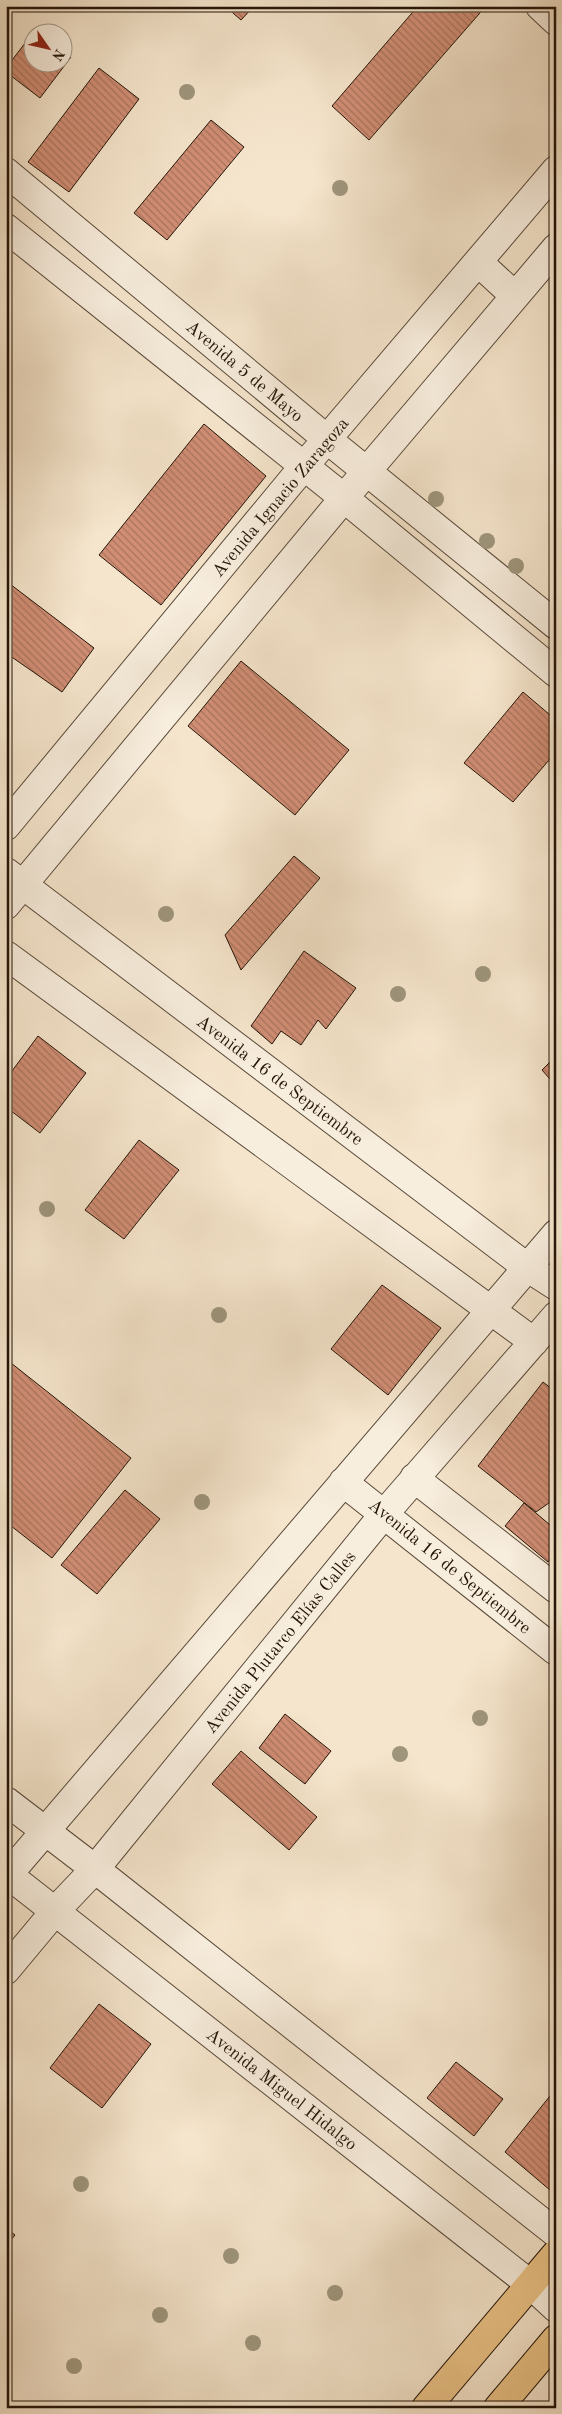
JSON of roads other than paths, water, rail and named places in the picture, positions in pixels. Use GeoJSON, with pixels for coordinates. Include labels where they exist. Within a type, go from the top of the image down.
{"type":"FeatureCollection","features":[{"type":"Feature","properties":{"kind":"main road"},"geometry":{"type":"LineString","coordinates":[[426,2408],[556,2254]]}},
{"type":"Feature","properties":{"kind":"main road"},"geometry":{"type":"LineString","coordinates":[[498,2408],[556,2339]]}},
{"type":"Feature","properties":{"kind":"street"},"geometry":{"type":"LineString","coordinates":[[540,6],[556,21]]}},
{"type":"Feature","properties":{"kind":"street","name":"Avenida Ignacio Zaragoza"},"geometry":{"type":"LineString","coordinates":[[6,826],[304,466],[556,170]]}},
{"type":"Feature","properties":{"kind":"street","name":"Avenida 5 de Mayo"},"geometry":{"type":"LineString","coordinates":[[6,172],[328,440],[556,625]]}},
{"type":"Feature","properties":{"kind":"street","name":"Avenida 5 de Mayo"},"geometry":{"type":"LineString","coordinates":[[6,228],[344,498],[556,673]]}},
{"type":"Feature","properties":{"kind":"street"},"geometry":{"type":"LineString","coordinates":[[6,905],[15,878],[367,472],[556,248]]}},
{"type":"Feature","properties":{"kind":"street"},"geometry":{"type":"LineString","coordinates":[[478,262],[516,296]]}},
{"type":"Feature","properties":{"kind":"street","name":"Avenida 16 de Septiembre"},"geometry":{"type":"LineString","coordinates":[[15,878],[528,1268],[556,1286]]}},
{"type":"Feature","properties":{"kind":"street"},"geometry":{"type":"LineString","coordinates":[[6,955],[534,1342]]}},
{"type":"Feature","properties":{"kind":"street"},"geometry":{"type":"LineString","coordinates":[[7,1875],[556,1234]]}},
{"type":"Feature","properties":{"kind":"street","name":"Avenida Plutarco Elías Calles"},"geometry":{"type":"LineString","coordinates":[[6,1970],[56,1910],[96,1869],[414,1478],[556,1316]]}},
{"type":"Feature","properties":{"kind":"street"},"geometry":{"type":"LineString","coordinates":[[414,1478],[556,1589]]}},
{"type":"Feature","properties":{"kind":"street","name":"Avenida 16 de Septiembre"},"geometry":{"type":"LineString","coordinates":[[344,1482],[556,1651]]}},
{"type":"Feature","properties":{"kind":"street"},"geometry":{"type":"LineString","coordinates":[[6,1802],[96,1869],[556,2233]]}},
{"type":"Feature","properties":{"kind":"street","name":"Avenida Miguel Hidalgo"},"geometry":{"type":"LineString","coordinates":[[7,1875],[56,1910],[530,2284],[556,2308]]}}]}
